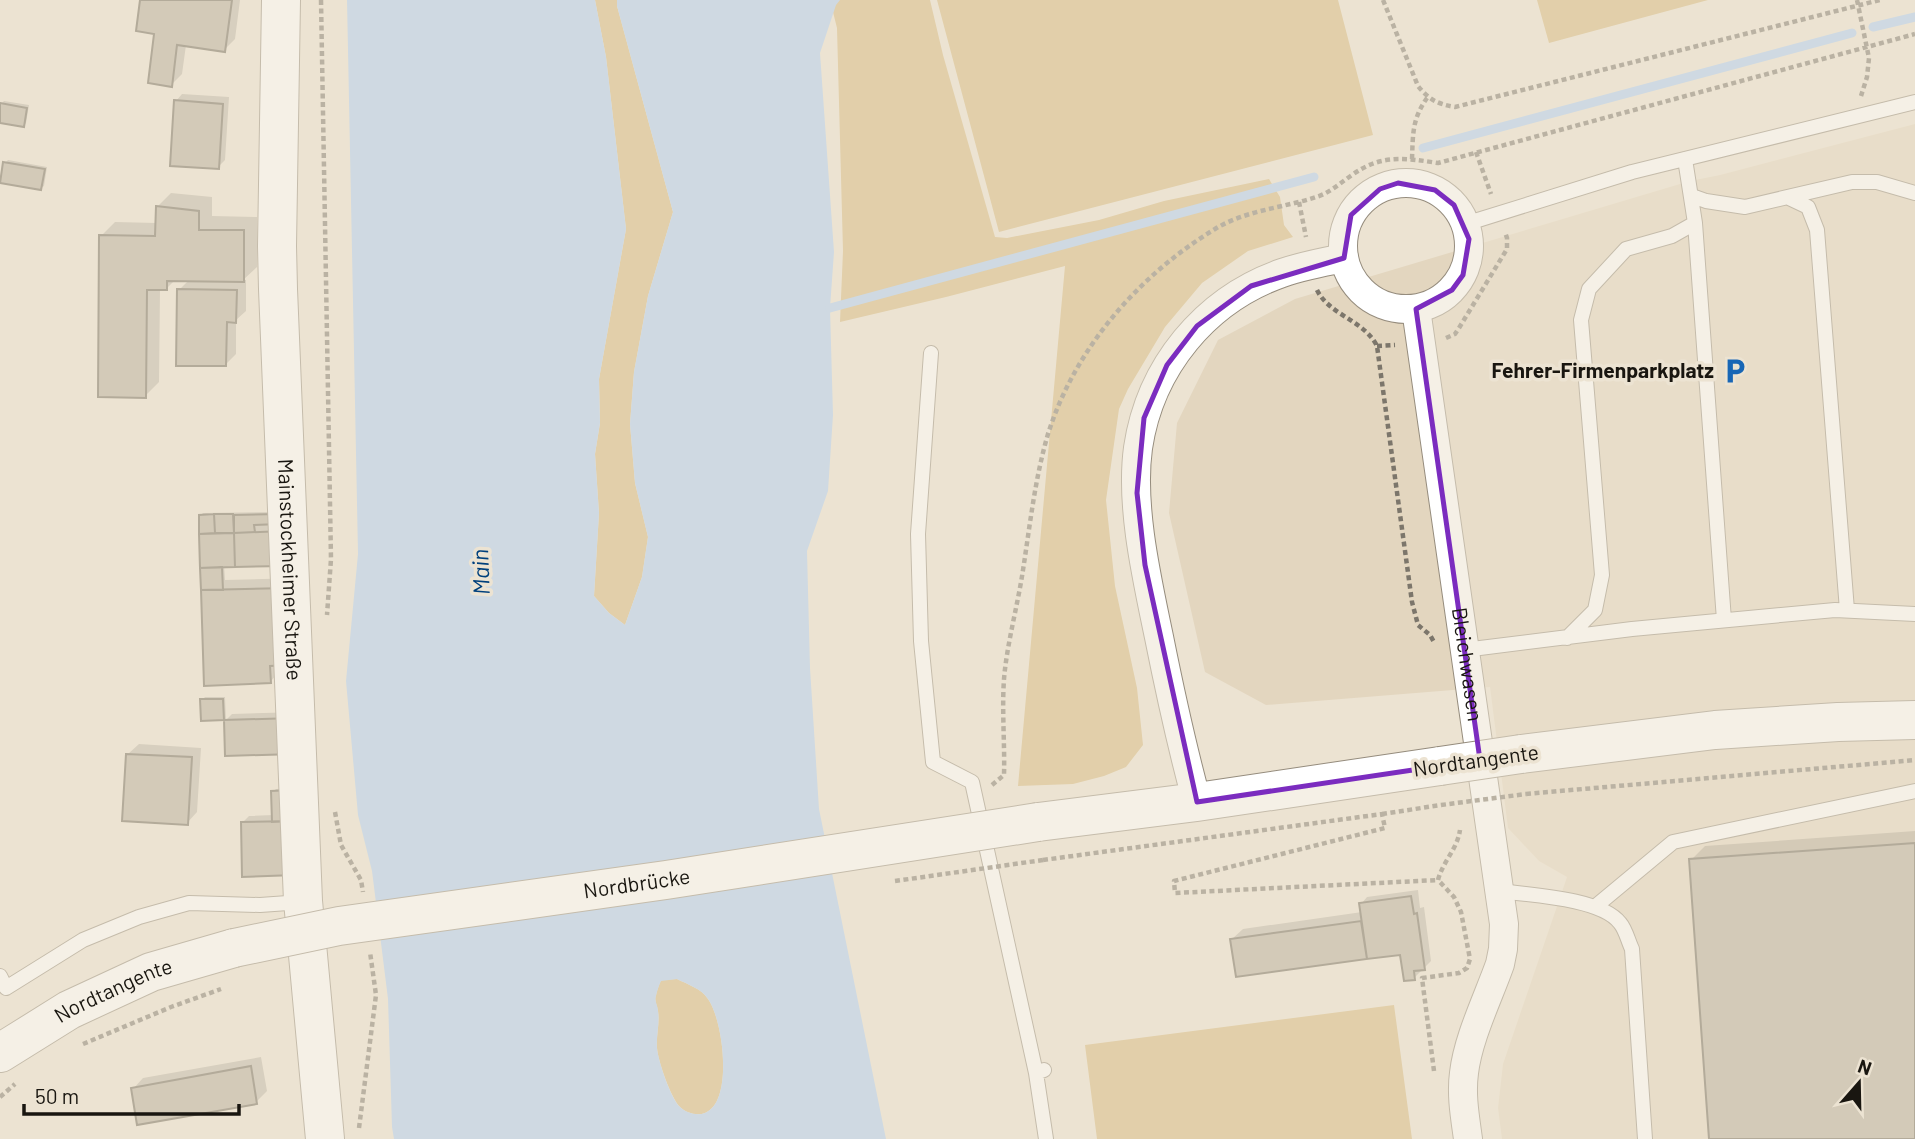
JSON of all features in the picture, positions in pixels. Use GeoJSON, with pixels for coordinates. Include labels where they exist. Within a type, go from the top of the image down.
{"type":"FeatureCollection","features":[{"type":"Feature","properties":{"kind":"main road","name":"Mainstockheimer Straße"},"geometry":{"type":"LineString","coordinates":[[281,0],[278,278],[303,901],[325,1139]]}},
{"type":"Feature","properties":{"kind":"main road","name":"Nordtangente"},"geometry":{"type":"LineString","coordinates":[[1038,822],[1196,802],[1449,779],[1521,754],[1715,730],[1915,720]]}},
{"type":"Feature","properties":{"kind":"main road","name":"Nordbrücke"},"geometry":{"type":"LineString","coordinates":[[234,948],[352,924],[666,880],[1038,822]]}},
{"type":"Feature","properties":{"kind":"main road","name":"Nordtangente"},"geometry":{"type":"LineString","coordinates":[[8,1068],[69,1010],[151,972],[234,948]]}},
{"type":"Feature","properties":{"kind":"street"},"geometry":{"type":"LineString","coordinates":[[1398,183],[1416,184],[1435,190],[1454,205],[1465,224],[1469,239],[1469,257],[1462,275],[1451,290],[1437,301],[1416,309],[1398,309],[1380,304],[1364,294],[1351,276],[1344,258],[1344,234],[1351,215],[1362,201],[1380,189],[1398,183]]}},
{"type":"Feature","properties":{"kind":"street"},"geometry":{"type":"LineString","coordinates":[[1196,802],[1180,740],[1145,565],[1137,493],[1138,450],[1144,418],[1154,390],[1180,345],[1214,312],[1251,286],[1282,273],[1344,258]]}},
{"type":"Feature","properties":{"kind":"street","name":"Bleichwasen"},"geometry":{"type":"LineString","coordinates":[[1416,309],[1451,650],[1499,891],[1503,924],[1503,949],[1468,1051],[1464,1074],[1463,1097],[1468,1139]]}},
{"type":"Feature","properties":{"kind":"lane"},"geometry":{"type":"LineString","coordinates":[[1465,224],[1632,172],[1915,102]]}},
{"type":"Feature","properties":{"kind":"lane"},"geometry":{"type":"LineString","coordinates":[[1685,159],[1695,223],[1724,620]]}},
{"type":"Feature","properties":{"kind":"lane"},"geometry":{"type":"LineString","coordinates":[[1692,196],[1745,207],[1852,182],[1877,182],[1915,194]]}},
{"type":"Feature","properties":{"kind":"lane"},"geometry":{"type":"LineString","coordinates":[[1789,198],[1808,207],[1817,230],[1847,610]]}},
{"type":"Feature","properties":{"kind":"lane"},"geometry":{"type":"LineString","coordinates":[[1567,638],[1595,610],[1602,575],[1581,320],[1589,289],[1626,249],[1672,236],[1695,223]]}},
{"type":"Feature","properties":{"kind":"lane"},"geometry":{"type":"LineString","coordinates":[[930,353],[918,534],[921,641],[933,762],[972,782],[1040,1072],[1046,1139]]}},
{"type":"Feature","properties":{"kind":"lane"},"geometry":{"type":"LineString","coordinates":[[1451,650],[1632,629],[1835,610],[1915,614]]}},
{"type":"Feature","properties":{"kind":"lane"},"geometry":{"type":"LineString","coordinates":[[1596,906],[1672,842],[1915,791]]}},
{"type":"Feature","properties":{"kind":"lane"},"geometry":{"type":"LineString","coordinates":[[1499,891],[1596,906],[1620,923],[1632,949],[1645,1139]]}},
{"type":"Feature","properties":{"kind":"lane"},"geometry":{"type":"LineString","coordinates":[[0,976],[6,988],[83,940],[139,917],[190,903],[260,905],[303,901]]}},
{"type":"Feature","properties":{"kind":"path"},"geometry":{"type":"LineString","coordinates":[[321,0],[331,559],[327,625]]}},
{"type":"Feature","properties":{"kind":"path"},"geometry":{"type":"LineString","coordinates":[[1383,0],[1418,86],[1427,98],[1439,105],[1455,107],[1858,3],[1880,0]]}},
{"type":"Feature","properties":{"kind":"path"},"geometry":{"type":"LineString","coordinates":[[1854,117],[1867,77],[1869,58],[1858,3]]}},
{"type":"Feature","properties":{"kind":"path"},"geometry":{"type":"LineString","coordinates":[[989,789],[1004,775],[1005,670],[1038,477],[1048,434],[1077,368],[1132,295],[1162,267],[1215,229],[1237,217],[1318,197],[1374,163],[1394,158],[1438,163],[1915,34]]}},
{"type":"Feature","properties":{"kind":"path"},"geometry":{"type":"LineString","coordinates":[[1412,159],[1412,131],[1418,111],[1427,98]]}},
{"type":"Feature","properties":{"kind":"path"},"geometry":{"type":"LineString","coordinates":[[1421,342],[1455,334],[1507,249],[1507,238],[1475,152]]}},
{"type":"Feature","properties":{"kind":"path"},"geometry":{"type":"LineString","coordinates":[[1377,346],[1412,602],[1418,625],[1451,650]]}},
{"type":"Feature","properties":{"kind":"path"},"geometry":{"type":"LineString","coordinates":[[1043,860],[1527,794],[1915,760]]}},
{"type":"Feature","properties":{"kind":"path"},"geometry":{"type":"LineString","coordinates":[[1449,779],[1461,805]]}},
{"type":"Feature","properties":{"kind":"path"},"geometry":{"type":"LineString","coordinates":[[334,805],[341,845],[361,880],[363,892]]}},
{"type":"Feature","properties":{"kind":"path"},"geometry":{"type":"LineString","coordinates":[[1382,814],[1385,828],[1174,881],[1175,893],[1438,880]]}},
{"type":"Feature","properties":{"kind":"path"},"geometry":{"type":"LineString","coordinates":[[1438,880],[1442,867],[1455,849],[1461,827]]}},
{"type":"Feature","properties":{"kind":"path"},"geometry":{"type":"LineString","coordinates":[[1003,863],[1005,876]]}},
{"type":"Feature","properties":{"kind":"path"},"geometry":{"type":"LineString","coordinates":[[1438,880],[1454,897],[1461,912],[1470,959],[1467,968],[1459,973],[1422,978],[1435,1073],[1463,1097]]}},
{"type":"Feature","properties":{"kind":"path"},"geometry":{"type":"LineString","coordinates":[[358,1139],[376,995],[369,944]]}},
{"type":"Feature","properties":{"kind":"path"},"geometry":{"type":"LineString","coordinates":[[72,1050],[172,1007],[230,986]]}},
{"type":"Feature","properties":{"kind":"path"},"geometry":{"type":"LineString","coordinates":[[0,1097],[8,1068]]}},
{"type":"Feature","properties":{"kind":"highlighted area"},"geometry":{"type":"Polygon","coordinates":[[[1398,183],[1435,190],[1454,205],[1469,239],[1463,275],[1452,290],[1416,309],[1480,760],[1197,802],[1145,565],[1137,493],[1144,418],[1167,365],[1197,326],[1251,286],[1344,258],[1351,215],[1380,189],[1398,183]]]}},
{"type":"Feature","properties":{"kind":"shaded area"},"geometry":{"type":"Polygon","coordinates":[[[595,0],[617,0],[673,212],[648,296],[634,372],[630,424],[635,483],[648,537],[642,577],[625,625],[609,613],[594,596],[599,513],[595,454],[600,423],[599,379],[626,229],[606,57],[595,0]]]}},
{"type":"Feature","properties":{"kind":"shaded area"},"geometry":{"type":"Polygon","coordinates":[[[830,0],[930,0],[995,237],[1007,238],[1099,220],[1164,201],[1269,179],[1280,197],[1284,225],[1293,237],[1248,251],[1202,283],[1165,327],[1119,409],[1106,500],[1115,586],[1137,688],[1143,745],[1126,767],[1104,776],[1073,784],[1018,786],[1065,266],[840,322],[843,251],[837,28],[830,0]]]}},
{"type":"Feature","properties":{"kind":"shaded area"},"geometry":{"type":"Polygon","coordinates":[[[937,0],[1338,0],[1373,135],[999,232],[937,0]]]}},
{"type":"Feature","properties":{"kind":"shaded area"},"geometry":{"type":"Polygon","coordinates":[[[1537,0],[1708,0],[1549,43],[1537,0]]]}},
{"type":"Feature","properties":{"kind":"shaded area"},"geometry":{"type":"Polygon","coordinates":[[[1915,124],[1915,1139],[1502,1139],[1498,1108],[1503,1064],[1567,877],[1539,861],[1508,828],[1490,687],[1266,705],[1205,672],[1169,513],[1177,423],[1218,340],[1295,299],[1690,181],[1915,124]]]}},
{"type":"Feature","properties":{"kind":"shaded area"},"geometry":{"type":"Polygon","coordinates":[[[677,979],[705,995],[718,1024],[723,1077],[714,1106],[702,1114],[688,1112],[676,1102],[658,1054],[656,993],[661,980],[677,979]]]}},
{"type":"Feature","properties":{"kind":"shaded area"},"geometry":{"type":"Polygon","coordinates":[[[1394,1005],[1412,1139],[1097,1139],[1085,1045],[1394,1005]]]}},
{"type":"Feature","properties":{"kind":"water","name":"Main"},"geometry":{"type":"Polygon","coordinates":[[[347,0],[595,0],[606,57],[626,229],[599,379],[600,423],[595,454],[599,513],[594,596],[609,613],[625,625],[642,577],[648,537],[635,483],[630,424],[634,372],[648,296],[673,212],[617,0],[840,0],[820,53],[834,252],[830,308],[833,415],[828,491],[807,551],[810,668],[819,809],[886,1139],[394,1139],[388,999],[372,871],[358,815],[346,681],[358,554],[347,0]],[[677,979],[661,981],[657,990],[655,1000],[658,1009],[658,1054],[676,1103],[688,1112],[702,1114],[714,1106],[723,1077],[718,1024],[705,995],[677,979]]]}},
{"type":"Feature","properties":{"kind":"building"},"geometry":{"type":"Polygon","coordinates":[[[140,0],[232,0],[225,52],[177,45],[172,87],[148,83],[154,34],[136,31],[140,0]]]}},
{"type":"Feature","properties":{"kind":"building"},"geometry":{"type":"Polygon","coordinates":[[[174,100],[223,104],[219,169],[170,166],[174,100]]]}},
{"type":"Feature","properties":{"kind":"building"},"geometry":{"type":"Polygon","coordinates":[[[0,103],[27,108],[24,127],[0,123],[0,103]]]}},
{"type":"Feature","properties":{"kind":"building"},"geometry":{"type":"Polygon","coordinates":[[[3,162],[45,169],[41,190],[0,183],[3,162]]]}},
{"type":"Feature","properties":{"kind":"building"},"geometry":{"type":"Polygon","coordinates":[[[156,206],[199,211],[199,230],[244,230],[244,282],[167,281],[167,290],[147,290],[146,398],[98,397],[99,235],[155,236],[156,206]]]}},
{"type":"Feature","properties":{"kind":"building"},"geometry":{"type":"Polygon","coordinates":[[[177,289],[237,290],[236,323],[227,322],[226,366],[176,366],[177,289]]]}},
{"type":"Feature","properties":{"kind":"building"},"geometry":{"type":"Polygon","coordinates":[[[214,514],[233,514],[234,533],[215,533],[214,514]]]}},
{"type":"Feature","properties":{"kind":"building"},"geometry":{"type":"Polygon","coordinates":[[[214,514],[215,533],[199,534],[199,515],[214,514]]]}},
{"type":"Feature","properties":{"kind":"building"},"geometry":{"type":"Polygon","coordinates":[[[278,514],[279,524],[254,525],[255,532],[234,533],[234,515],[278,514]]]}},
{"type":"Feature","properties":{"kind":"building"},"geometry":{"type":"Polygon","coordinates":[[[283,531],[284,566],[235,567],[234,533],[283,531]]]}},
{"type":"Feature","properties":{"kind":"building"},"geometry":{"type":"Polygon","coordinates":[[[234,533],[235,567],[200,568],[199,534],[234,533]]]}},
{"type":"Feature","properties":{"kind":"building"},"geometry":{"type":"Polygon","coordinates":[[[222,567],[223,590],[201,590],[200,568],[222,567]]]}},
{"type":"Feature","properties":{"kind":"building"},"geometry":{"type":"Polygon","coordinates":[[[288,588],[291,665],[270,666],[271,683],[204,686],[201,590],[288,588]]]}},
{"type":"Feature","properties":{"kind":"building"},"geometry":{"type":"Polygon","coordinates":[[[200,699],[223,699],[224,720],[201,721],[200,699]]]}},
{"type":"Feature","properties":{"kind":"building"},"geometry":{"type":"Polygon","coordinates":[[[294,718],[295,754],[225,756],[224,720],[294,718]]]}},
{"type":"Feature","properties":{"kind":"building"},"geometry":{"type":"Polygon","coordinates":[[[126,754],[192,757],[188,825],[122,821],[126,754]]]}},
{"type":"Feature","properties":{"kind":"building"},"geometry":{"type":"Polygon","coordinates":[[[292,790],[293,821],[272,822],[271,791],[292,790]]]}},
{"type":"Feature","properties":{"kind":"building"},"geometry":{"type":"Polygon","coordinates":[[[293,821],[295,875],[242,877],[241,822],[293,821]]]}},
{"type":"Feature","properties":{"kind":"building"},"geometry":{"type":"Polygon","coordinates":[[[1915,843],[1915,1139],[1709,1139],[1689,859],[1915,843]]]}},
{"type":"Feature","properties":{"kind":"building"},"geometry":{"type":"Polygon","coordinates":[[[1411,896],[1414,914],[1417,913],[1425,970],[1414,971],[1415,980],[1404,981],[1400,955],[1367,959],[1359,903],[1411,896]]]}},
{"type":"Feature","properties":{"kind":"building"},"geometry":{"type":"Polygon","coordinates":[[[1361,921],[1367,959],[1236,977],[1230,939],[1361,921]]]}},
{"type":"Feature","properties":{"kind":"building"},"geometry":{"type":"Polygon","coordinates":[[[251,1066],[257,1104],[137,1125],[131,1088],[251,1066]]]}},
{"type":"Feature","properties":{"kind":"waterway"},"geometry":{"type":"LineString","coordinates":[[1873,27],[1915,17]]}},
{"type":"Feature","properties":{"kind":"waterway"},"geometry":{"type":"LineString","coordinates":[[1423,148],[1852,33]]}},
{"type":"Feature","properties":{"kind":"waterway"},"geometry":{"type":"LineString","coordinates":[[830,308],[1314,177]]}},
{"type":"Feature","properties":{"kind":"place","name":"Fehrer-Firmenparkplatz"},"geometry":{"type":"Point","coordinates":[1735,371]}}]}
